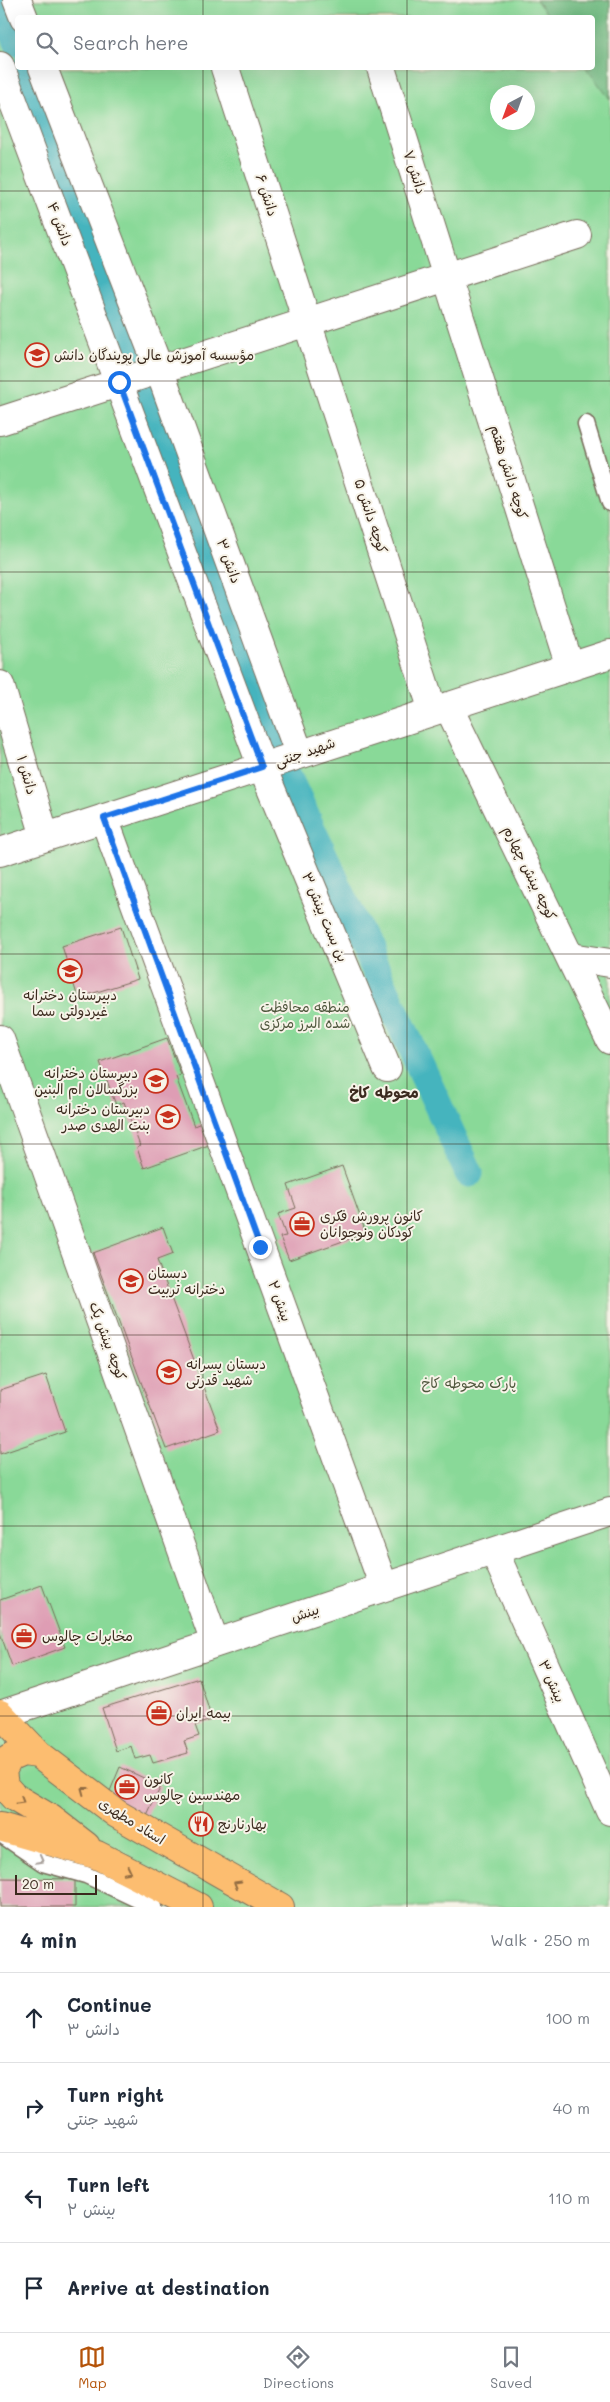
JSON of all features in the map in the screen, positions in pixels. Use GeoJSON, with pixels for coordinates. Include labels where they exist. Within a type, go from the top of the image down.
{"type":"FeatureCollection","features":[{"type":"Feature","properties":{"kind":"main road","name":"استاد مطهری"},"geometry":{"type":"LineString","coordinates":[[0,1715],[38,1754],[117,1814],[280,1907]]}},
{"type":"Feature","properties":{"kind":"main road"},"geometry":{"type":"LineString","coordinates":[[38,1754],[23,1752],[9,1758],[2,1771],[4,1786],[14,1797],[51,1819],[97,1855],[198,1907]]}},
{"type":"Feature","properties":{"kind":"main road"},"geometry":{"type":"LineString","coordinates":[[0,1827],[97,1855]]}},
{"type":"Feature","properties":{"kind":"street"},"geometry":{"type":"LineString","coordinates":[[17,0],[23,15]]}},
{"type":"Feature","properties":{"kind":"street","name":"دانش ۴"},"geometry":{"type":"LineString","coordinates":[[0,66],[119,382]]}},
{"type":"Feature","properties":{"kind":"street"},"geometry":{"type":"LineString","coordinates":[[44,70],[159,369]]}},
{"type":"Feature","properties":{"kind":"street","name":"دانش ۶"},"geometry":{"type":"LineString","coordinates":[[227,70],[308,322]]}},
{"type":"Feature","properties":{"kind":"street","name":"دانش ۷"},"geometry":{"type":"LineString","coordinates":[[382,70],[448,277]]}},
{"type":"Feature","properties":{"kind":"street"},"geometry":{"type":"LineString","coordinates":[[0,421],[577,236]]}},
{"type":"Feature","properties":{"kind":"street","name":"کوچه دانش هفتم"},"geometry":{"type":"LineString","coordinates":[[448,277],[570,666]]}},
{"type":"Feature","properties":{"kind":"street","name":"کوچه دانش ۵"},"geometry":{"type":"LineString","coordinates":[[308,322],[440,708]]}},
{"type":"Feature","properties":{"kind":"street","name":"دانش ۳"},"geometry":{"type":"LineString","coordinates":[[159,369],[281,760]]}},
{"type":"Feature","properties":{"kind":"street"},"geometry":{"type":"LineString","coordinates":[[119,382],[281,760]]}},
{"type":"Feature","properties":{"kind":"street","name":"شهید جنتی"},"geometry":{"type":"LineString","coordinates":[[0,852],[610,654]]}},
{"type":"Feature","properties":{"kind":"street","name":"دانش ۱"},"geometry":{"type":"LineString","coordinates":[[0,685],[45,837]]}},
{"type":"Feature","properties":{"kind":"street","name":"کوچه بینش چهارم"},"geometry":{"type":"LineString","coordinates":[[440,708],[571,957],[610,1040]]}},
{"type":"Feature","properties":{"kind":"street","name":"بن بست بینش ۳"},"geometry":{"type":"LineString","coordinates":[[281,760],[388,1068]]}},
{"type":"Feature","properties":{"kind":"street","name":"بینش ۲"},"geometry":{"type":"LineString","coordinates":[[104,818],[384,1587]]}},
{"type":"Feature","properties":{"kind":"street"},"geometry":{"type":"LineString","coordinates":[[571,957],[610,963]]}},
{"type":"Feature","properties":{"kind":"street","name":"کوچه بینش یک"},"geometry":{"type":"LineString","coordinates":[[0,1039],[215,1643]]}},
{"type":"Feature","properties":{"kind":"street","name":"بینش"},"geometry":{"type":"LineString","coordinates":[[0,1715],[610,1512]]}},
{"type":"Feature","properties":{"kind":"street","name":"بینش ۳"},"geometry":{"type":"LineString","coordinates":[[494,1551],[610,1811]]}},
{"type":"Feature","properties":{"kind":"lane"},"geometry":{"type":"LineString","coordinates":[[586,424],[610,503]]}},
{"type":"Feature","properties":{"kind":"lane"},"geometry":{"type":"LineString","coordinates":[[0,1833],[43,1863],[86,1875],[154,1907]]}},
{"type":"Feature","properties":{"kind":"green space","name":"منطقه محافظت شده البرز مرکزی"},"geometry":{"type":"Polygon","coordinates":[[[0,0],[610,0],[610,1907],[0,1907],[0,0]]]}},
{"type":"Feature","properties":{"kind":"green space"},"geometry":{"type":"Polygon","coordinates":[[[536,0],[610,0],[610,99],[588,70],[595,70],[595,15],[547,15],[536,0]]]}},
{"type":"Feature","properties":{"kind":"building"},"geometry":{"type":"Polygon","coordinates":[[[121,927],[138,979],[78,998],[62,946],[121,927]]]}},
{"type":"Feature","properties":{"kind":"building"},"geometry":{"type":"Polygon","coordinates":[[[167,1038],[181,1075],[176,1077],[194,1126],[201,1123],[209,1145],[144,1168],[137,1148],[140,1146],[124,1102],[116,1105],[100,1062],[167,1038]]]}},
{"type":"Feature","properties":{"kind":"building"},"geometry":{"type":"Polygon","coordinates":[[[342,1166],[366,1233],[289,1260],[280,1237],[286,1236],[278,1214],[296,1208],[288,1185],[342,1166]]]}},
{"type":"Feature","properties":{"kind":"building"},"geometry":{"type":"Polygon","coordinates":[[[163,1227],[173,1254],[157,1260],[220,1430],[166,1449],[93,1253],[163,1227]]]}},
{"type":"Feature","properties":{"kind":"building"},"geometry":{"type":"Polygon","coordinates":[[[46,1375],[65,1432],[0,1454],[0,1390],[46,1375]]]}},
{"type":"Feature","properties":{"kind":"building"},"geometry":{"type":"Polygon","coordinates":[[[42,1585],[65,1647],[12,1666],[0,1633],[0,1600],[42,1585]]]}},
{"type":"Feature","properties":{"kind":"building"},"geometry":{"type":"Polygon","coordinates":[[[199,1678],[212,1720],[195,1725],[199,1736],[184,1741],[188,1753],[153,1763],[150,1755],[135,1759],[131,1746],[116,1751],[102,1708],[199,1678]]]}},
{"type":"Feature","properties":{"kind":"building"},"geometry":{"type":"Polygon","coordinates":[[[120,1767],[161,1786],[147,1816],[108,1796],[120,1767]]]}},
{"type":"Feature","properties":{"kind":"building"},"geometry":{"type":"Polygon","coordinates":[[[0,1878],[75,1879],[75,1907],[0,1907],[0,1878]]]}},
{"type":"Feature","properties":{"kind":"waterway"},"geometry":{"type":"LineString","coordinates":[[2,0],[15,34]]}},
{"type":"Feature","properties":{"kind":"waterway"},"geometry":{"type":"LineString","coordinates":[[28,70],[287,776],[469,1173]]}},
{"type":"Feature","properties":{"kind":"place","name":"مؤسسه آموزش عالی پویندگان دانش"},"geometry":{"type":"Point","coordinates":[37,355]}},
{"type":"Feature","properties":{"kind":"place","name":"دبیرستان دخترانه غیردولتی سما"},"geometry":{"type":"Point","coordinates":[70,971]}},
{"type":"Feature","properties":{"kind":"place","name":"دبیرستان دخترانه بزرگسالان ام البنین"},"geometry":{"type":"Point","coordinates":[156,1081]}},
{"type":"Feature","properties":{"kind":"place","name":"دبیرستان دخترانه بنت الهدی صدر"},"geometry":{"type":"Point","coordinates":[168,1117]}},
{"type":"Feature","properties":{"kind":"place","name":"کانون پرورش فکری کودکان ونوجوانان"},"geometry":{"type":"Point","coordinates":[302,1224]}},
{"type":"Feature","properties":{"kind":"place","name":"دبستان دخترانه تربیت"},"geometry":{"type":"Point","coordinates":[131,1281]}},
{"type":"Feature","properties":{"kind":"place","name":"دبستان پسرانه شهید قدرتی"},"geometry":{"type":"Point","coordinates":[169,1372]}},
{"type":"Feature","properties":{"kind":"place","name":"مخابرات چالوس"},"geometry":{"type":"Point","coordinates":[24,1636]}},
{"type":"Feature","properties":{"kind":"place","name":"بیمه ایران"},"geometry":{"type":"Point","coordinates":[159,1713]}},
{"type":"Feature","properties":{"kind":"place","name":"کانون مهندسین چالوس"},"geometry":{"type":"Point","coordinates":[127,1787]}},
{"type":"Feature","properties":{"kind":"place","name":"بهارنارنج"},"geometry":{"type":"Point","coordinates":[201,1824]}},
{"type":"Feature","properties":{"kind":"district","name":"محوطه کاخ"},"geometry":{"type":"Point","coordinates":[384,1093]}},
{"type":"Feature","properties":{"kind":"route"},"geometry":{"type":"LineString","coordinates":[[119,382],[262,767],[104,818],[260,1247]]}},
{"type":"Feature","properties":{"kind":"park label","name":"پارک محوطه کاخ"},"geometry":{"type":"Point","coordinates":[469,1383]}}]}
